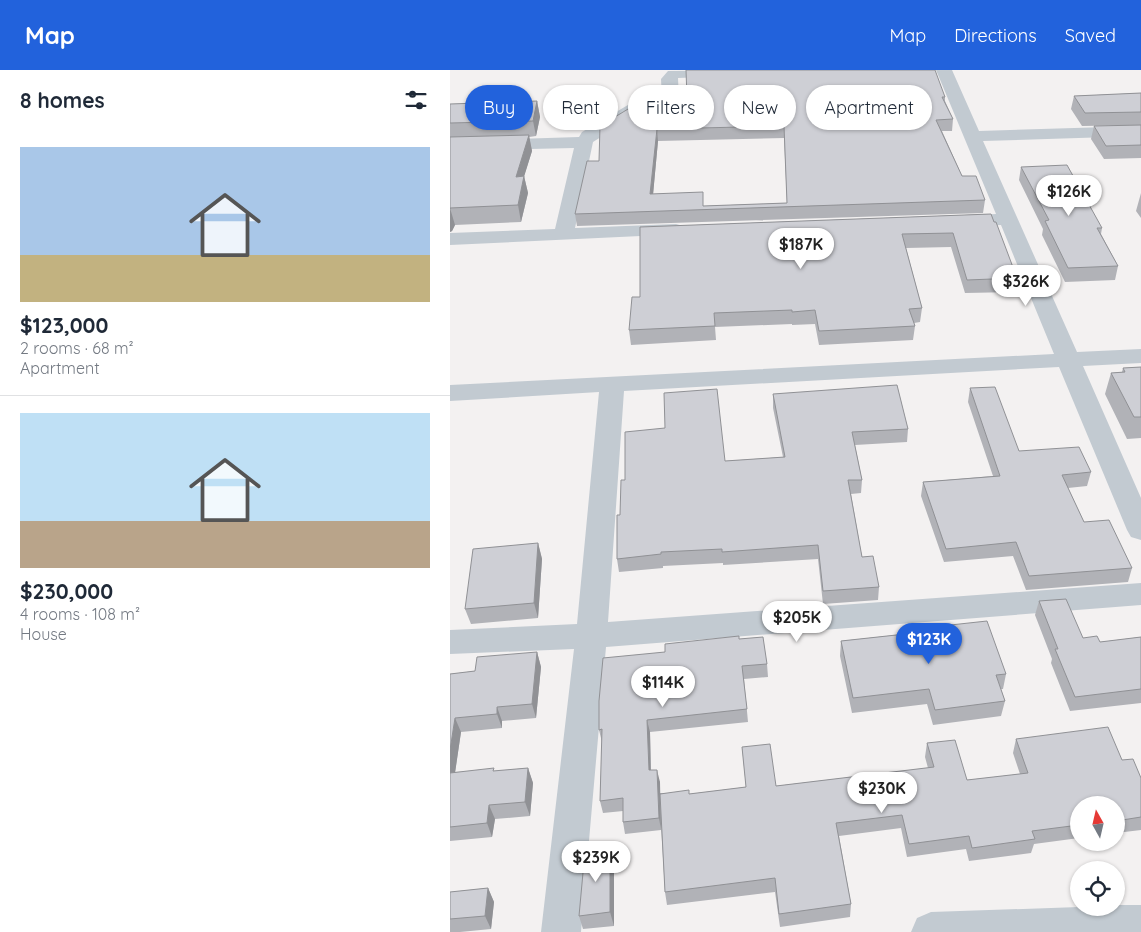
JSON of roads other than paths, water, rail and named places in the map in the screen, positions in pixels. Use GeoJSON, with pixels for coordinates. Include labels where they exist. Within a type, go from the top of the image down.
{"type":"FeatureCollection","features":[{"type":"Feature","properties":{"kind":"street"},"geometry":{"type":"LineString","coordinates":[[564,234],[584,142],[588,136],[640,106],[662,106],[671,101],[669,79],[674,74],[758,70]]}},
{"type":"Feature","properties":{"kind":"street"},"geometry":{"type":"LineString","coordinates":[[944,70],[1141,530]]}},
{"type":"Feature","properties":{"kind":"street"},"geometry":{"type":"LineString","coordinates":[[973,136],[1141,131]]}},
{"type":"Feature","properties":{"kind":"street"},"geometry":{"type":"LineString","coordinates":[[450,146],[584,142]]}},
{"type":"Feature","properties":{"kind":"street"},"geometry":{"type":"LineString","coordinates":[[940,221],[1009,219]]}},
{"type":"Feature","properties":{"kind":"street"},"geometry":{"type":"LineString","coordinates":[[450,238],[693,230]]}},
{"type":"Feature","properties":{"kind":"street"},"geometry":{"type":"LineString","coordinates":[[450,393],[1141,356]]}},
{"type":"Feature","properties":{"kind":"street"},"geometry":{"type":"LineString","coordinates":[[561,932],[591,636],[612,384]]}},
{"type":"Feature","properties":{"kind":"street"},"geometry":{"type":"LineString","coordinates":[[450,642],[591,636],[1141,594]]}},
{"type":"Feature","properties":{"kind":"street"},"geometry":{"type":"LineString","coordinates":[[931,932],[1141,924]]}}]}
